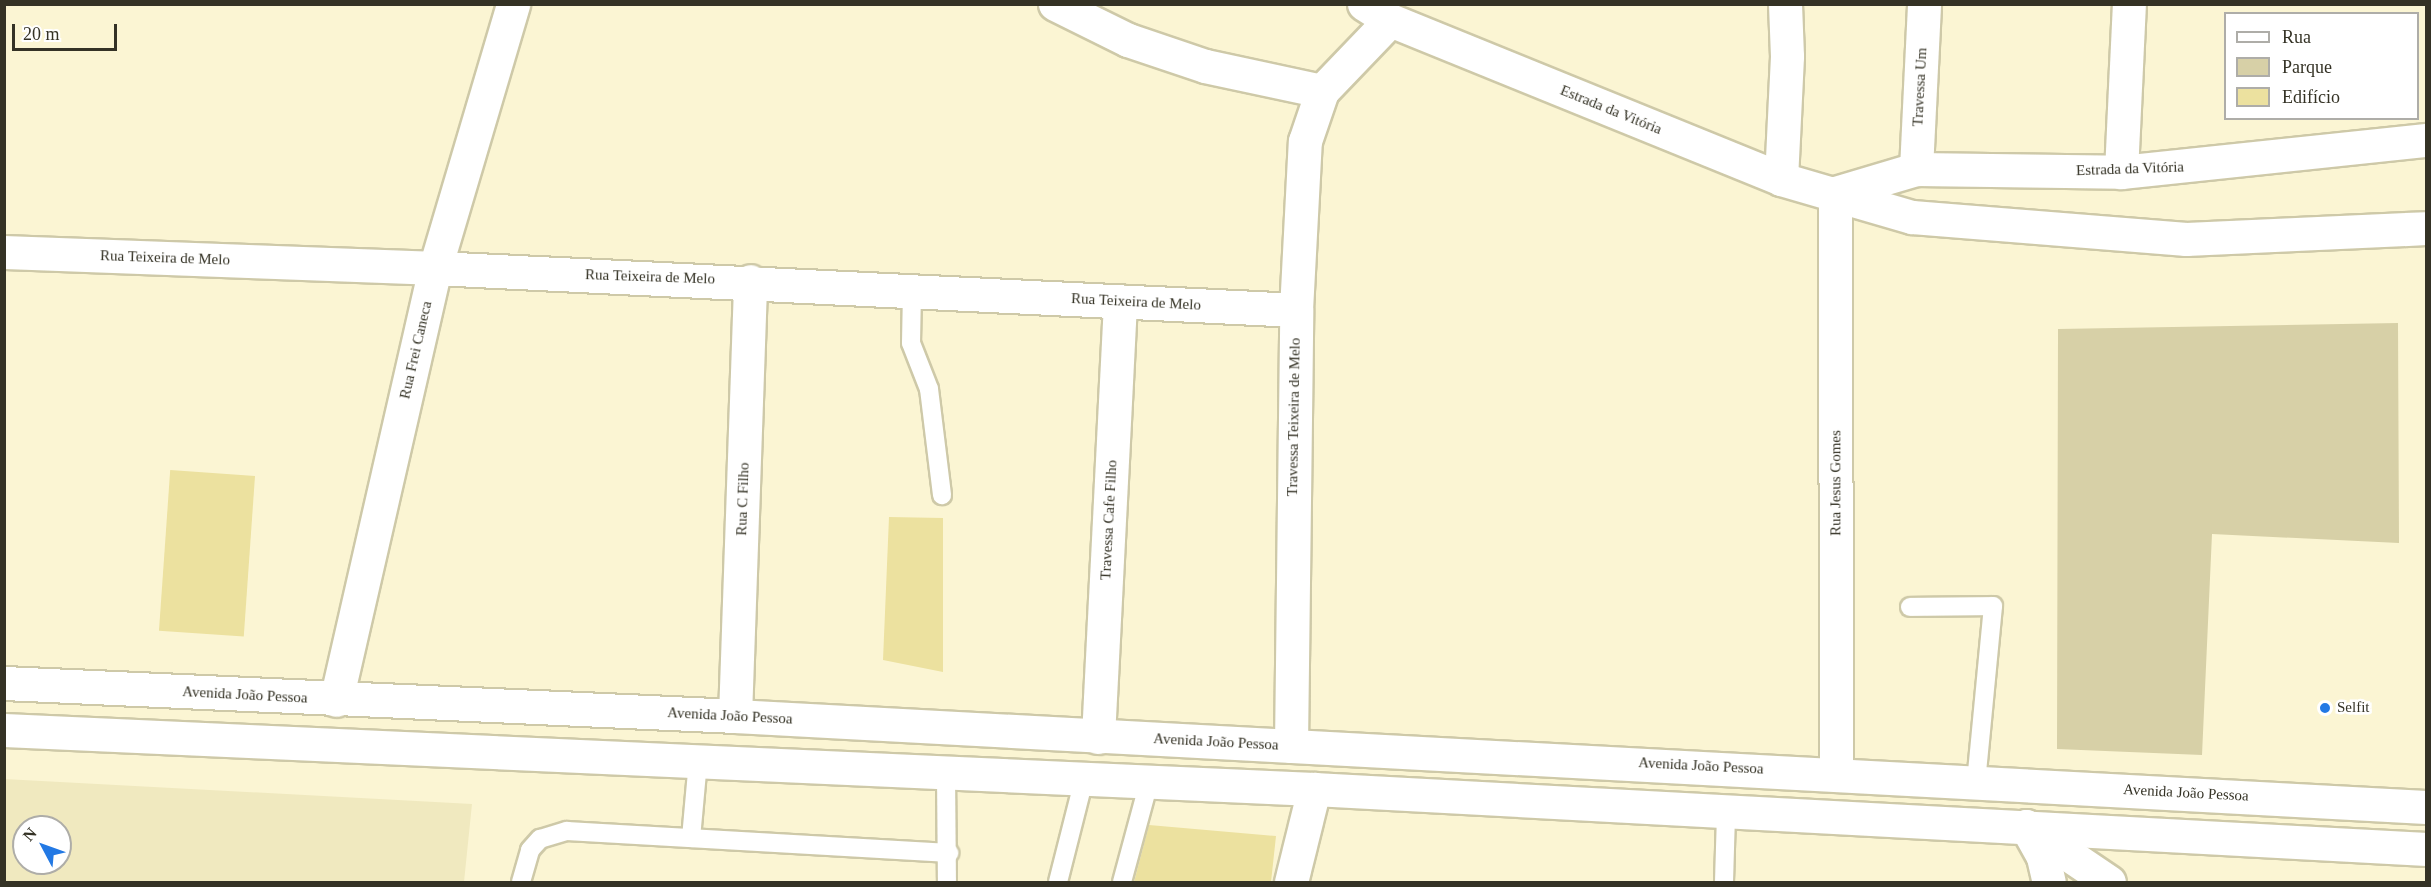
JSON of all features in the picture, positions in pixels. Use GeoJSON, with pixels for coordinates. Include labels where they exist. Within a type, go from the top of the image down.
{"type":"FeatureCollection","features":[{"type":"Feature","properties":{"kind":"street","name":"Rua Frei Caneca"},"geometry":{"type":"LineString","coordinates":[[336,700],[435,268],[513,4]]}},
{"type":"Feature","properties":{"kind":"street"},"geometry":{"type":"LineString","coordinates":[[1055,4],[1128,40],[1194,63],[1322,91]]}},
{"type":"Feature","properties":{"kind":"street"},"geometry":{"type":"LineString","coordinates":[[1781,179],[1787,56],[1785,4]]}},
{"type":"Feature","properties":{"kind":"street","name":"Travessa Um"},"geometry":{"type":"LineString","coordinates":[[1916,169],[1924,4]]}},
{"type":"Feature","properties":{"kind":"street"},"geometry":{"type":"LineString","coordinates":[[2121,172],[2129,4]]}},
{"type":"Feature","properties":{"kind":"street","name":"Estrada da Vitória"},"geometry":{"type":"LineString","coordinates":[[1322,91],[1377,12],[1781,179],[1912,217],[2186,239],[2427,228]]}},
{"type":"Feature","properties":{"kind":"street","name":"Travessa Teixeira de Melo"},"geometry":{"type":"LineString","coordinates":[[1291,746],[1296,310],[1305,141],[1322,91]]}},
{"type":"Feature","properties":{"kind":"street","name":"Estrada da Vitória"},"geometry":{"type":"LineString","coordinates":[[1835,193],[1916,169],[2121,172],[2427,140]]}},
{"type":"Feature","properties":{"kind":"street","name":"Rua Jesus Gomes"},"geometry":{"type":"LineString","coordinates":[[1835,193],[1836,773]]}},
{"type":"Feature","properties":{"kind":"street","name":"Rua Teixeira de Melo"},"geometry":{"type":"LineString","coordinates":[[4,252],[750,281],[1296,310]]}},
{"type":"Feature","properties":{"kind":"street","name":"Rua C Filho"},"geometry":{"type":"LineString","coordinates":[[735,716],[750,281]]}},
{"type":"Feature","properties":{"kind":"street","name":"Travessa Cafe Filho"},"geometry":{"type":"LineString","coordinates":[[1098,737],[1120,302]]}},
{"type":"Feature","properties":{"kind":"street","name":"Avenida João Pessoa"},"geometry":{"type":"LineString","coordinates":[[4,683],[336,700],[735,716],[1098,737],[1836,773],[2427,807]]}},
{"type":"Feature","properties":{"kind":"street"},"geometry":{"type":"LineString","coordinates":[[4,729],[1314,789],[2427,849]]}},
{"type":"Feature","properties":{"kind":"street"},"geometry":{"type":"LineString","coordinates":[[1291,882],[1314,789]]}},
{"type":"Feature","properties":{"kind":"street"},"geometry":{"type":"LineString","coordinates":[[2026,826],[2043,857],[2049,882]]}},
{"type":"Feature","properties":{"kind":"street"},"geometry":{"type":"LineString","coordinates":[[2026,826],[2109,882]]}},
{"type":"Feature","properties":{"kind":"lane"},"geometry":{"type":"LineString","coordinates":[[912,291],[911,343],[929,389],[942,495]]}},
{"type":"Feature","properties":{"kind":"lane"},"geometry":{"type":"LineString","coordinates":[[1910,607],[1993,606],[1976,781]]}},
{"type":"Feature","properties":{"kind":"lane"},"geometry":{"type":"LineString","coordinates":[[691,838],[698,761]]}},
{"type":"Feature","properties":{"kind":"lane"},"geometry":{"type":"LineString","coordinates":[[946,773],[949,853],[947,882]]}},
{"type":"Feature","properties":{"kind":"lane"},"geometry":{"type":"LineString","coordinates":[[1058,882],[1084,779]]}},
{"type":"Feature","properties":{"kind":"lane"},"geometry":{"type":"LineString","coordinates":[[1122,882],[1149,782]]}},
{"type":"Feature","properties":{"kind":"lane"},"geometry":{"type":"LineString","coordinates":[[1724,882],[1726,813]]}},
{"type":"Feature","properties":{"kind":"lane"},"geometry":{"type":"LineString","coordinates":[[521,882],[530,850],[552,832],[949,853]]}},
{"type":"Feature","properties":{"kind":"shaded area"},"geometry":{"type":"Polygon","coordinates":[[[4,779],[472,804],[464,882],[5,882],[4,779]]]}},
{"type":"Feature","properties":{"kind":"green space"},"geometry":{"type":"Polygon","coordinates":[[[2398,323],[2399,543],[2212,534],[2202,755],[2057,749],[2058,329],[2398,323]]]}},
{"type":"Feature","properties":{"kind":"building"},"geometry":{"type":"Polygon","coordinates":[[[170,470],[255,476],[244,637],[159,631],[170,470]]]}},
{"type":"Feature","properties":{"kind":"building"},"geometry":{"type":"Polygon","coordinates":[[[889,517],[943,518],[943,672],[883,660],[889,517]]]}},
{"type":"Feature","properties":{"kind":"building"},"geometry":{"type":"Polygon","coordinates":[[[1149,825],[1276,836],[1271,882],[1134,882],[1149,825]]]}},
{"type":"Feature","properties":{"kind":"place","name":"Selfit"},"geometry":{"type":"Point","coordinates":[2325,708]}}]}
